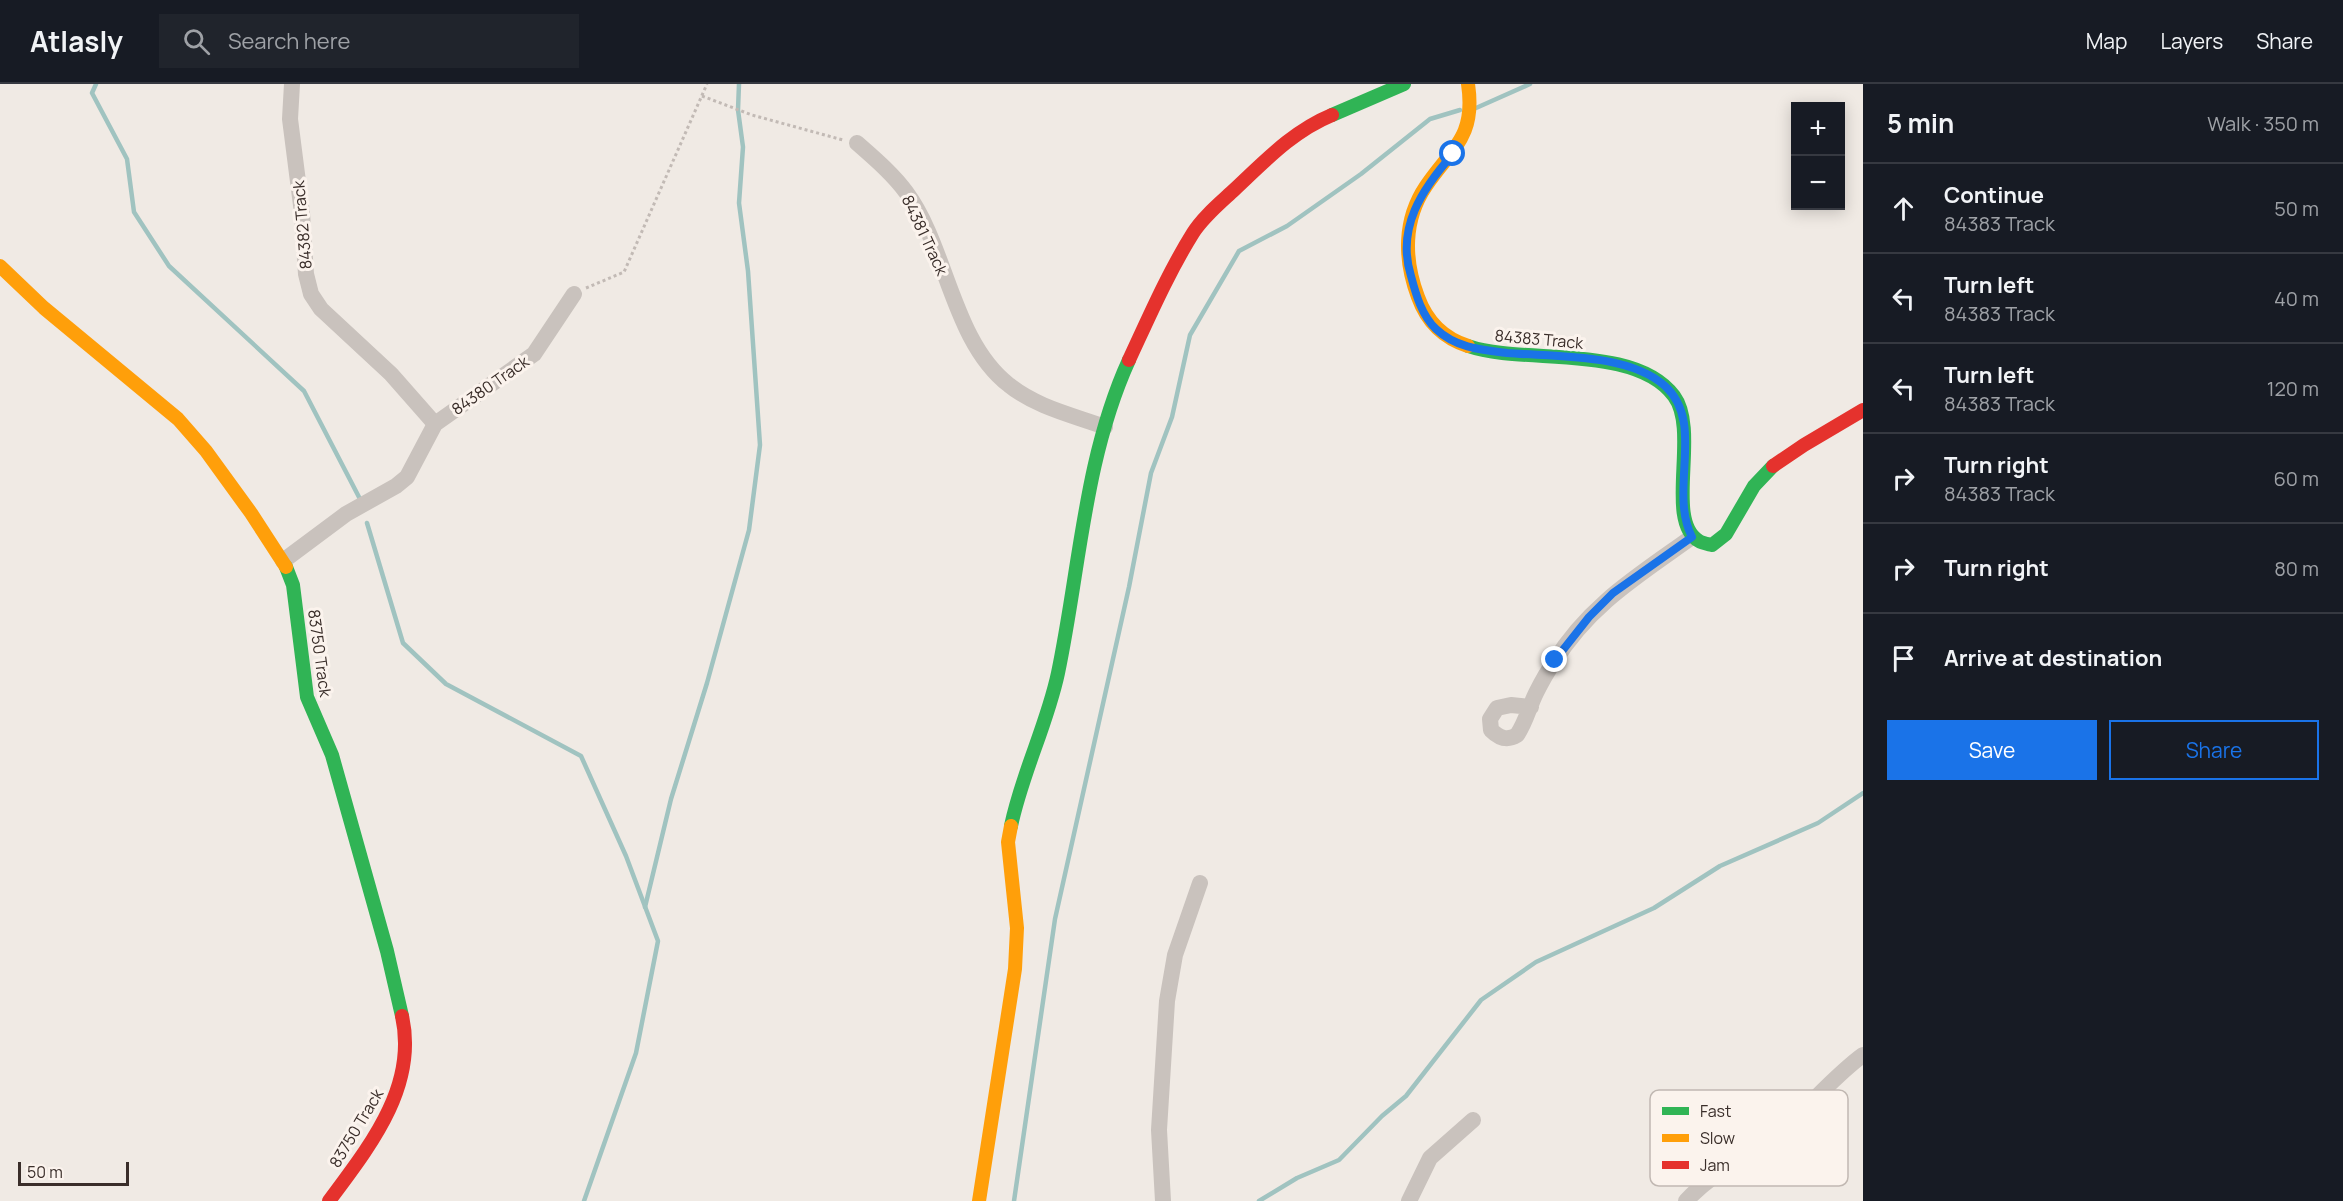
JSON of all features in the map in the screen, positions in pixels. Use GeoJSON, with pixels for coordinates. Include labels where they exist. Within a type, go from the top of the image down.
{"type":"FeatureCollection","features":[{"type":"Feature","properties":{"kind":"street","name":"84382 Track"},"geometry":{"type":"LineString","coordinates":[[292,84],[290,119],[302,213],[304,263],[311,294],[321,309],[391,374],[435,424]]}},
{"type":"Feature","properties":{"kind":"street"},"geometry":{"type":"LineString","coordinates":[[979,1201],[1015,969],[1017,927],[1008,842],[1017,798],[1058,674],[1092,479],[1105,427],[1127,364],[1163,286],[1194,231],[1210,212],[1283,144],[1312,123],[1404,84]]}},
{"type":"Feature","properties":{"kind":"street","name":"84383 Track"},"geometry":{"type":"LineString","coordinates":[[1468,84],[1468,112],[1462,142],[1420,197],[1406,243],[1408,266],[1425,316],[1436,329],[1451,340],[1468,347],[1484,351],[1603,361],[1626,366],[1663,384],[1674,395],[1682,412],[1685,429],[1683,507],[1685,521],[1692,537]]}},
{"type":"Feature","properties":{"kind":"street","name":"84381 Track"},"geometry":{"type":"LineString","coordinates":[[857,143],[906,192],[922,219],[959,308],[983,357],[1007,384],[1034,402],[1105,427]]}},
{"type":"Feature","properties":{"kind":"street","name":"83750 Track"},"geometry":{"type":"LineString","coordinates":[[0,266],[44,308],[178,419],[213,460],[283,561],[293,585],[307,697],[332,755],[387,951],[406,1034],[405,1059],[400,1086],[390,1108],[364,1152],[329,1201]]}},
{"type":"Feature","properties":{"kind":"street","name":"84380 Track"},"geometry":{"type":"LineString","coordinates":[[283,561],[346,514],[396,486],[414,466],[435,424],[534,354],[573,294]]}},
{"type":"Feature","properties":{"kind":"street"},"geometry":{"type":"LineString","coordinates":[[1531,707],[1555,660],[1589,617],[1613,593],[1692,537],[1704,544],[1717,543],[1732,525],[1754,487],[1772,467],[1863,410]]}},
{"type":"Feature","properties":{"kind":"street"},"geometry":{"type":"LineString","coordinates":[[1163,1201],[1160,1130],[1168,993],[1175,955],[1200,883]]}},
{"type":"Feature","properties":{"kind":"street"},"geometry":{"type":"LineString","coordinates":[[1824,1090],[1863,1055]]}},
{"type":"Feature","properties":{"kind":"street"},"geometry":{"type":"LineString","coordinates":[[1409,1201],[1421,1172],[1430,1158],[1473,1120]]}},
{"type":"Feature","properties":{"kind":"street"},"geometry":{"type":"LineString","coordinates":[[1686,1201],[1699,1186]]}},
{"type":"Feature","properties":{"kind":"path"},"geometry":{"type":"LineString","coordinates":[[573,294],[624,272],[707,84]]}},
{"type":"Feature","properties":{"kind":"path"},"geometry":{"type":"LineString","coordinates":[[702,96],[752,115],[857,143]]}},
{"type":"Feature","properties":{"kind":"waterway"},"geometry":{"type":"LineString","coordinates":[[96,84],[92,93],[127,159],[134,212],[169,266],[304,391],[360,499]]}},
{"type":"Feature","properties":{"kind":"waterway"},"geometry":{"type":"LineString","coordinates":[[645,907],[671,799],[707,683],[749,530],[760,445],[748,271],[739,203],[743,147],[738,110],[739,84]]}},
{"type":"Feature","properties":{"kind":"waterway"},"geometry":{"type":"LineString","coordinates":[[1476,108],[1530,84]]}},
{"type":"Feature","properties":{"kind":"waterway"},"geometry":{"type":"LineString","coordinates":[[1014,1201],[1055,919],[1129,587],[1151,473],[1172,417],[1190,335],[1239,251],[1287,226],[1361,174],[1430,119],[1460,110]]}},
{"type":"Feature","properties":{"kind":"waterway"},"geometry":{"type":"LineString","coordinates":[[367,523],[403,643],[446,684],[581,756],[626,856],[658,941],[636,1053],[584,1201]]}},
{"type":"Feature","properties":{"kind":"waterway"},"geometry":{"type":"LineString","coordinates":[[1259,1201],[1297,1178],[1339,1160],[1382,1116],[1406,1096],[1481,1000],[1536,962],[1654,908],[1720,866],[1818,823],[1863,793]]}},
{"type":"Feature","properties":{"kind":"traffic: fast"},"geometry":{"type":"LineString","coordinates":[[1332,115],[1404,84]]}},
{"type":"Feature","properties":{"kind":"traffic: fast"},"geometry":{"type":"LineString","coordinates":[[1468,346],[1491,351],[1606,362],[1633,368],[1656,379],[1674,396],[1681,411],[1684,431],[1684,515],[1689,530],[1699,541],[1712,545],[1726,534],[1754,486],[1773,466]]}},
{"type":"Feature","properties":{"kind":"traffic: fast"},"geometry":{"type":"LineString","coordinates":[[1011,826],[1021,787],[1048,711],[1058,673],[1093,475],[1102,436],[1129,360]]}},
{"type":"Feature","properties":{"kind":"traffic: fast"},"geometry":{"type":"LineString","coordinates":[[286,567],[293,585],[307,697],[332,755],[387,951],[402,1016]]}},
{"type":"Feature","properties":{"kind":"traffic: slow"},"geometry":{"type":"LineString","coordinates":[[1468,84],[1470,102],[1465,130],[1460,141],[1418,199],[1408,240],[1413,283],[1426,314],[1444,334],[1468,346]]}},
{"type":"Feature","properties":{"kind":"traffic: slow"},"geometry":{"type":"LineString","coordinates":[[0,266],[44,308],[178,419],[206,451],[251,513],[286,567]]}},
{"type":"Feature","properties":{"kind":"traffic: slow"},"geometry":{"type":"LineString","coordinates":[[979,1201],[1015,969],[1017,928],[1008,842],[1011,826]]}},
{"type":"Feature","properties":{"kind":"traffic: jam"},"geometry":{"type":"LineString","coordinates":[[1129,360],[1175,264],[1202,221],[1292,138],[1332,115]]}},
{"type":"Feature","properties":{"kind":"traffic: jam"},"geometry":{"type":"LineString","coordinates":[[1773,466],[1863,410]]}},
{"type":"Feature","properties":{"kind":"traffic: jam"},"geometry":{"type":"LineString","coordinates":[[329,1201],[374,1137],[396,1091],[403,1067],[405,1042],[402,1016]]}},
{"type":"Feature","properties":{"kind":"route"},"geometry":{"type":"LineString","coordinates":[[1453,154],[1420,197],[1406,243],[1408,266],[1415,291],[1425,316],[1436,329],[1451,340],[1484,351],[1603,361],[1626,366],[1663,384],[1674,395],[1682,412],[1685,429],[1683,507],[1685,521],[1692,537],[1613,593],[1589,617],[1555,660]]}}]}
